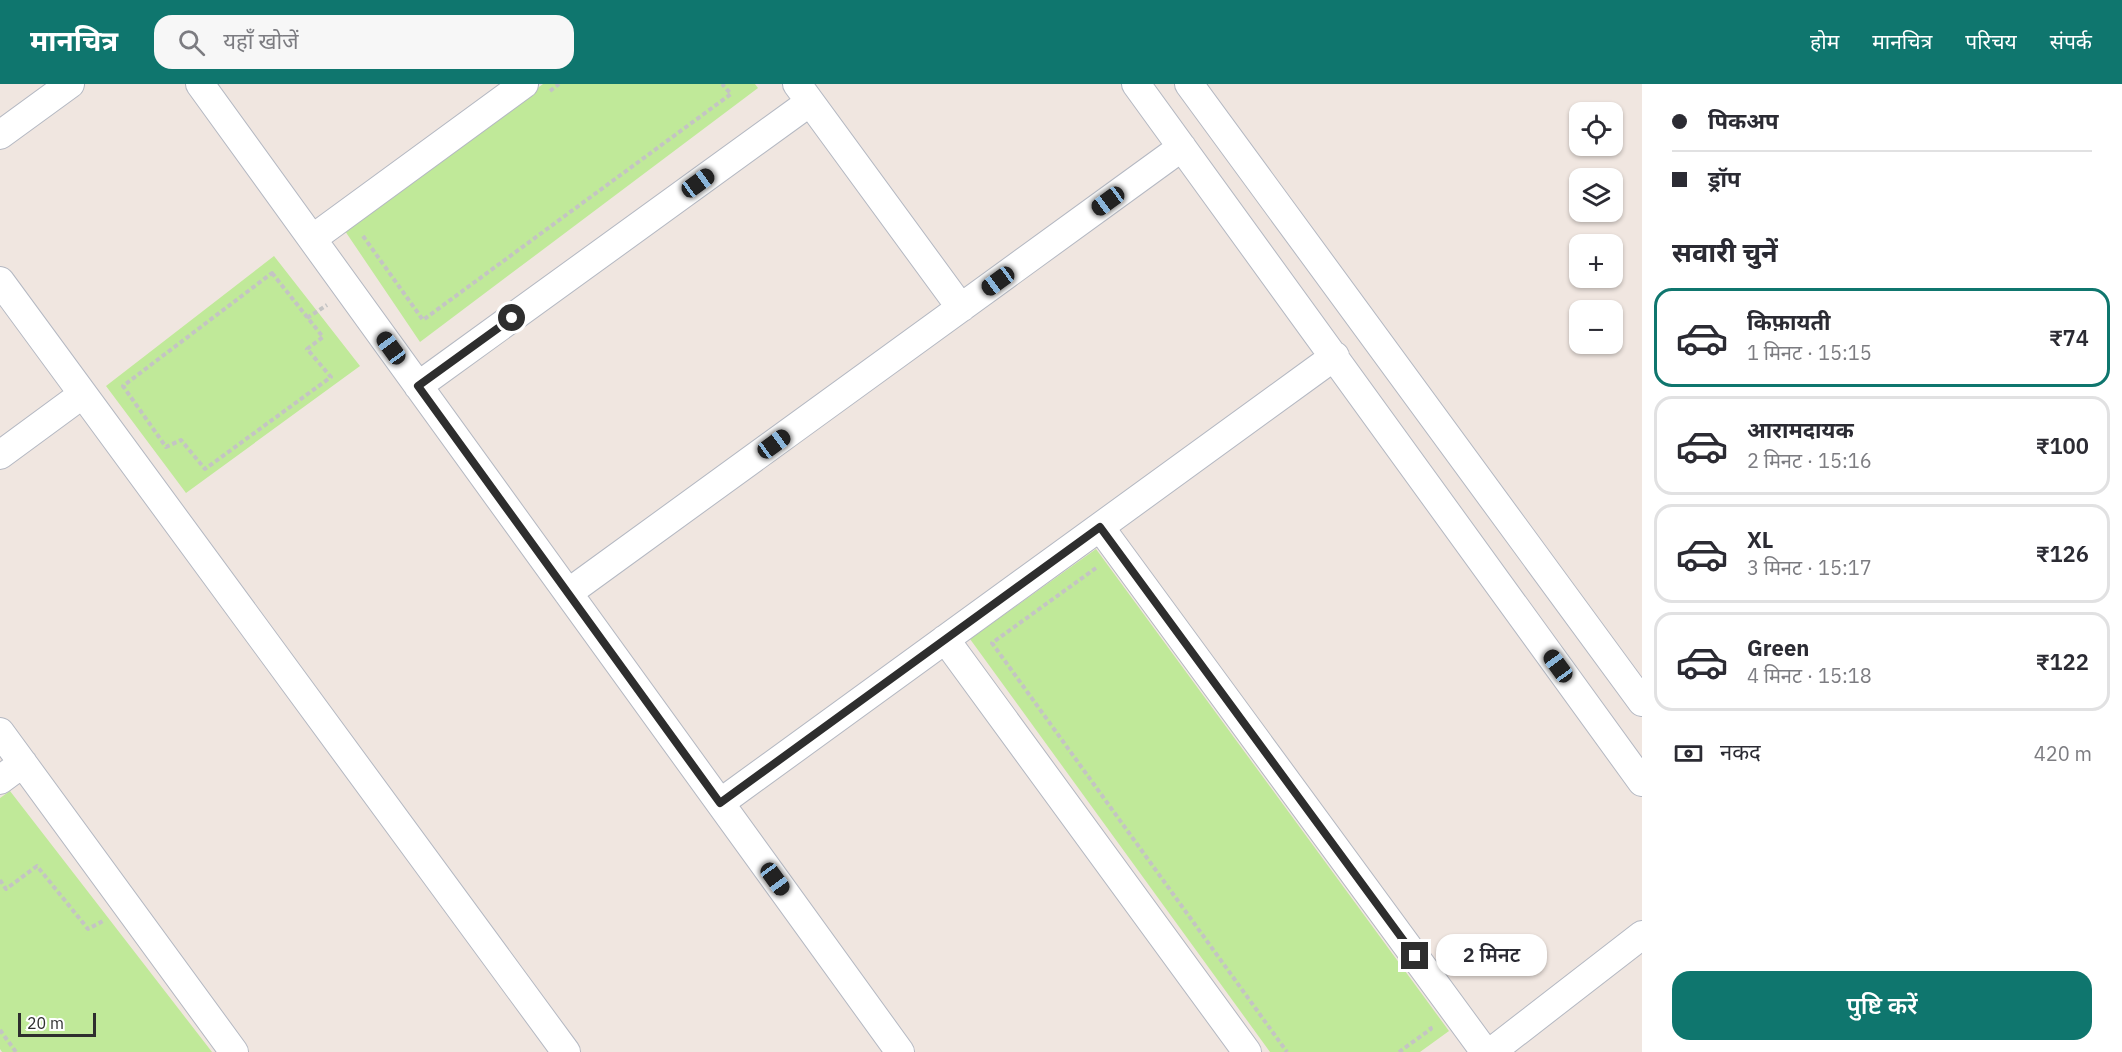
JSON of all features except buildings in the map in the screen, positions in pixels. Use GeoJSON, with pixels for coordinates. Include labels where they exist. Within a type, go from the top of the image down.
{"type":"FeatureCollection","features":[{"type":"Feature","properties":{"kind":"street"},"geometry":{"type":"LineString","coordinates":[[0,135],[70,84]]}},
{"type":"Feature","properties":{"kind":"street"},"geometry":{"type":"LineString","coordinates":[[200,84],[900,1052]]}},
{"type":"Feature","properties":{"kind":"street"},"geometry":{"type":"LineString","coordinates":[[312,238],[524,84]]}},
{"type":"Feature","properties":{"kind":"street"},"geometry":{"type":"LineString","coordinates":[[1136,84],[1642,783]]}},
{"type":"Feature","properties":{"kind":"street"},"geometry":{"type":"LineString","coordinates":[[1189,84],[1642,702]]}},
{"type":"Feature","properties":{"kind":"street"},"geometry":{"type":"LineString","coordinates":[[418,386],[803,93],[961,308]]}},
{"type":"Feature","properties":{"kind":"street"},"geometry":{"type":"LineString","coordinates":[[568,593],[1182,147]]}},
{"type":"Feature","properties":{"kind":"street"},"geometry":{"type":"LineString","coordinates":[[0,281],[566,1052]]}},
{"type":"Feature","properties":{"kind":"street"},"geometry":{"type":"LineString","coordinates":[[720,803],[1335,356]]}},
{"type":"Feature","properties":{"kind":"street"},"geometry":{"type":"LineString","coordinates":[[0,455],[83,394]]}},
{"type":"Feature","properties":{"kind":"street"},"geometry":{"type":"LineString","coordinates":[[1100,527],[1485,1052]]}},
{"type":"Feature","properties":{"kind":"street"},"geometry":{"type":"LineString","coordinates":[[945,639],[1247,1052]]}},
{"type":"Feature","properties":{"kind":"street"},"geometry":{"type":"LineString","coordinates":[[0,732],[234,1052]]}},
{"type":"Feature","properties":{"kind":"street"},"geometry":{"type":"LineString","coordinates":[[0,780],[23,763]]}},
{"type":"Feature","properties":{"kind":"street"},"geometry":{"type":"LineString","coordinates":[[1491,1052],[1642,935]]}},
{"type":"Feature","properties":{"kind":"path"},"geometry":{"type":"LineString","coordinates":[[358,230],[423,320],[731,94],[722,84]]}},
{"type":"Feature","properties":{"kind":"path"},"geometry":{"type":"LineString","coordinates":[[272,273],[322,337],[307,349],[331,377],[205,469],[181,440],[166,447],[123,386],[272,273]]}},
{"type":"Feature","properties":{"kind":"path"},"geometry":{"type":"LineString","coordinates":[[1103,577],[1096,568],[992,643],[1287,1052]]}},
{"type":"Feature","properties":{"kind":"path"},"geometry":{"type":"LineString","coordinates":[[0,880],[6,889],[37,866],[88,929],[105,920],[112,929]]}},
{"type":"Feature","properties":{"kind":"path"},"geometry":{"type":"LineString","coordinates":[[1399,1052],[1431,1029],[1425,1019]]}},
{"type":"Feature","properties":{"kind":"path"},"geometry":{"type":"LineString","coordinates":[[0,1030],[16,1052]]}},
{"type":"Feature","properties":{"kind":"green space"},"geometry":{"type":"Polygon","coordinates":[[[543,84],[755,84],[758,88],[420,342],[343,228],[543,84]]]}},
{"type":"Feature","properties":{"kind":"green space"},"geometry":{"type":"Polygon","coordinates":[[[274,256],[360,366],[186,493],[106,386],[274,256]]]}},
{"type":"Feature","properties":{"kind":"green space"},"geometry":{"type":"Polygon","coordinates":[[[1096,549],[1449,1031],[1420,1052],[1270,1052],[970,639],[1096,549]]]}},
{"type":"Feature","properties":{"kind":"green space"},"geometry":{"type":"Polygon","coordinates":[[[10,791],[212,1052],[2,1052],[0,1049],[0,798],[10,791]]]}},
{"type":"Feature","properties":{"kind":"route"},"geometry":{"type":"LineString","coordinates":[[512,318],[418,386],[720,803],[1100,527],[1415,956]]}}]}
